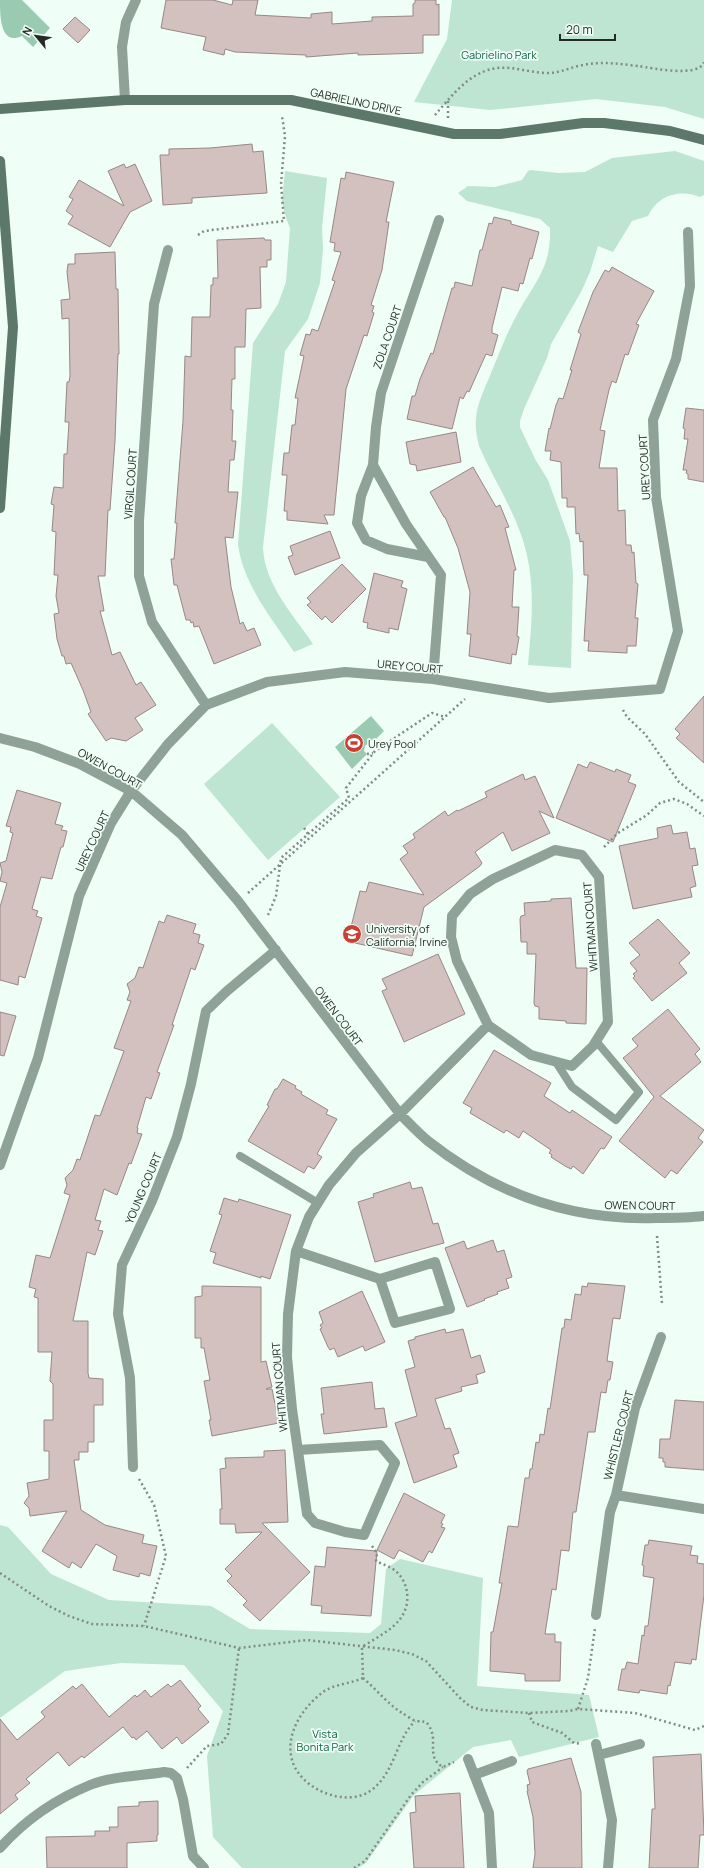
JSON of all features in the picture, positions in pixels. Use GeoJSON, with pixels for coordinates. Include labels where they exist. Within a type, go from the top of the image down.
{"type":"FeatureCollection","features":[{"type":"Feature","properties":{"kind":"street"},"geometry":{"type":"LineString","coordinates":[[125,100],[122,47],[126,22],[136,0]]}},
{"type":"Feature","properties":{"kind":"street","name":"GABRIELINO DRIVE"},"geometry":{"type":"LineString","coordinates":[[0,109],[125,100],[291,100],[454,134],[500,134],[583,123],[604,123],[670,131],[704,140]]}},
{"type":"Feature","properties":{"kind":"street"},"geometry":{"type":"LineString","coordinates":[[0,161],[13,327],[0,508]]}},
{"type":"Feature","properties":{"kind":"street","name":"ZOLA COURT"},"geometry":{"type":"LineString","coordinates":[[428,557],[387,549],[366,540],[358,523],[361,496],[373,465],[376,427],[381,393],[438,220]]}},
{"type":"Feature","properties":{"kind":"street","name":"UREY COURT"},"geometry":{"type":"LineString","coordinates":[[0,1165],[38,1058],[79,896],[112,823],[131,791],[168,744],[206,705],[267,682],[345,672],[433,679],[548,698],[660,689],[678,631],[656,497],[653,420],[676,359],[690,286],[688,232]]}},
{"type":"Feature","properties":{"kind":"street","name":"VIRGIL COURT"},"geometry":{"type":"LineString","coordinates":[[168,250],[154,304],[139,522],[139,576],[152,622],[206,705]]}},
{"type":"Feature","properties":{"kind":"street"},"geometry":{"type":"LineString","coordinates":[[373,465],[406,524],[441,575],[433,679]]}},
{"type":"Feature","properties":{"kind":"street","name":"OWEN COURT"},"geometry":{"type":"LineString","coordinates":[[0,738],[58,754],[131,791],[182,835],[238,901],[400,1114],[427,1140],[472,1172],[509,1191],[547,1206],[597,1216],[632,1219],[704,1216]]}},
{"type":"Feature","properties":{"kind":"street","name":"WHITMAN COURT"},"geometry":{"type":"LineString","coordinates":[[555,850],[582,855],[599,877],[608,1022],[596,1041],[572,1066],[531,1055],[488,1025],[457,961],[451,937],[452,916],[470,894],[493,879],[555,850]]}},
{"type":"Feature","properties":{"kind":"street","name":"YOUNG COURT"},"geometry":{"type":"LineString","coordinates":[[133,1467],[130,1378],[118,1314],[122,1265],[152,1201],[177,1137],[192,1084],[206,1011],[227,991],[276,950]]}},
{"type":"Feature","properties":{"kind":"street","name":"WHITMAN COURT"},"geometry":{"type":"LineString","coordinates":[[364,1535],[345,1532],[315,1523],[307,1514],[287,1357],[288,1314],[296,1251],[309,1217],[318,1202],[329,1185],[356,1153],[400,1114],[488,1025]]}},
{"type":"Feature","properties":{"kind":"street"},"geometry":{"type":"LineString","coordinates":[[296,1251],[380,1279],[435,1262],[450,1309],[394,1323],[380,1279]]}},
{"type":"Feature","properties":{"kind":"street","name":"WHISTLER COURT"},"geometry":{"type":"LineString","coordinates":[[596,1615],[610,1512],[616,1495],[635,1408],[661,1337]]}},
{"type":"Feature","properties":{"kind":"street"},"geometry":{"type":"LineString","coordinates":[[298,1450],[380,1445],[395,1463],[364,1535]]}},
{"type":"Feature","properties":{"kind":"street","name":"WHISTLER COURT"},"geometry":{"type":"LineString","coordinates":[[616,1495],[704,1509]]}},
{"type":"Feature","properties":{"kind":"street"},"geometry":{"type":"LineString","coordinates":[[596,1744],[600,1756],[612,1820],[608,1868]]}},
{"type":"Feature","properties":{"kind":"street"},"geometry":{"type":"LineString","coordinates":[[600,1756],[640,1744]]}},
{"type":"Feature","properties":{"kind":"street"},"geometry":{"type":"LineString","coordinates":[[468,1759],[490,1813],[492,1868]]}},
{"type":"Feature","properties":{"kind":"street"},"geometry":{"type":"LineString","coordinates":[[474,1775],[512,1761]]}},
{"type":"Feature","properties":{"kind":"street"},"geometry":{"type":"LineString","coordinates":[[0,1848],[14,1833],[51,1804],[91,1785],[164,1772],[171,1773],[177,1778],[183,1799],[193,1856],[204,1868]]}},
{"type":"Feature","properties":{"kind":"lane"},"geometry":{"type":"LineString","coordinates":[[556,1062],[572,1087],[616,1120],[639,1092],[596,1041]]}},
{"type":"Feature","properties":{"kind":"lane"},"geometry":{"type":"LineString","coordinates":[[240,1156],[318,1202]]}},
{"type":"Feature","properties":{"kind":"path"},"geometry":{"type":"LineString","coordinates":[[424,128],[466,82],[484,71],[499,68],[516,68],[545,73],[564,72],[582,65],[604,62],[680,71],[695,70],[703,65],[704,62]]}},
{"type":"Feature","properties":{"kind":"path"},"geometry":{"type":"LineString","coordinates":[[198,235],[204,231],[284,221],[281,184],[285,136],[282,116]]}},
{"type":"Feature","properties":{"kind":"path"},"geometry":{"type":"LineString","coordinates":[[238,901],[478,686]]}},
{"type":"Feature","properties":{"kind":"path"},"geometry":{"type":"LineString","coordinates":[[622,710],[627,717],[645,734],[679,782],[704,802]]}},
{"type":"Feature","properties":{"kind":"path"},"geometry":{"type":"LineString","coordinates":[[367,754],[374,752],[432,713],[445,716]]}},
{"type":"Feature","properties":{"kind":"path"},"geometry":{"type":"LineString","coordinates":[[268,915],[276,896],[281,858],[349,798],[346,788],[374,752]]}},
{"type":"Feature","properties":{"kind":"path"},"geometry":{"type":"LineString","coordinates":[[604,847],[618,833],[647,815],[660,803],[674,799],[687,804],[704,816]]}},
{"type":"Feature","properties":{"kind":"path"},"geometry":{"type":"LineString","coordinates":[[304,828],[308,834]]}},
{"type":"Feature","properties":{"kind":"path"},"geometry":{"type":"LineString","coordinates":[[657,1236],[662,1304]]}},
{"type":"Feature","properties":{"kind":"path"},"geometry":{"type":"LineString","coordinates":[[133,1467],[154,1505],[166,1556],[144,1626]]}},
{"type":"Feature","properties":{"kind":"path"},"geometry":{"type":"LineString","coordinates":[[362,1647],[400,1620],[405,1612],[408,1599],[406,1586],[401,1576],[393,1569],[376,1561],[377,1553],[364,1535]]}},
{"type":"Feature","properties":{"kind":"path"},"geometry":{"type":"LineString","coordinates":[[0,1573],[49,1606],[92,1624],[144,1626],[239,1648],[307,1640],[395,1650],[412,1654],[426,1661],[461,1699],[471,1706],[483,1710],[529,1713],[569,1712],[578,1709],[635,1714],[695,1730],[704,1726]]}},
{"type":"Feature","properties":{"kind":"path"},"geometry":{"type":"LineString","coordinates":[[578,1709],[588,1678],[596,1615]]}},
{"type":"Feature","properties":{"kind":"path"},"geometry":{"type":"LineString","coordinates":[[362,1647],[362,1678],[402,1713],[415,1721],[423,1721],[430,1727],[433,1758],[436,1764],[443,1767]]}},
{"type":"Feature","properties":{"kind":"path"},"geometry":{"type":"LineString","coordinates":[[177,1778],[207,1746],[221,1744],[228,1734],[239,1648]]}},
{"type":"Feature","properties":{"kind":"path"},"geometry":{"type":"LineString","coordinates":[[362,1678],[335,1686],[324,1692],[309,1704],[300,1718],[293,1732],[291,1745],[292,1761],[298,1773],[308,1782],[324,1793],[343,1798],[364,1795],[372,1790],[385,1776],[402,1744],[406,1730],[415,1721]]}},
{"type":"Feature","properties":{"kind":"path"},"geometry":{"type":"LineString","coordinates":[[529,1713],[532,1722],[562,1733],[574,1743],[596,1744]]}},
{"type":"Feature","properties":{"kind":"path"},"geometry":{"type":"LineString","coordinates":[[354,1868],[365,1861],[423,1782],[443,1767],[468,1759]]}},
{"type":"Feature","properties":{"kind":"green space","name":"Gabrielino Park"},"geometry":{"type":"Polygon","coordinates":[[[452,0],[704,0],[704,119],[665,107],[596,99],[490,110],[414,102],[447,39],[452,0]]]}},
{"type":"Feature","properties":{"kind":"green space"},"geometry":{"type":"Polygon","coordinates":[[[675,151],[704,161],[704,195],[700,197],[677,194],[663,199],[657,203],[648,216],[632,221],[613,252],[598,246],[590,272],[581,292],[551,344],[547,358],[520,421],[520,427],[535,459],[548,480],[570,541],[573,575],[571,668],[528,665],[532,613],[529,563],[525,546],[515,518],[479,446],[476,433],[476,423],[480,401],[504,341],[516,317],[538,280],[546,262],[550,241],[550,228],[540,219],[467,201],[458,193],[468,186],[495,187],[522,180],[528,171],[531,170],[558,173],[585,172],[612,158],[675,151]]]}},
{"type":"Feature","properties":{"kind":"green space"},"geometry":{"type":"Polygon","coordinates":[[[285,171],[327,178],[322,228],[323,249],[320,283],[308,319],[285,351],[263,547],[268,574],[274,586],[313,644],[294,652],[268,614],[253,588],[241,560],[238,545],[253,343],[278,304],[286,282],[290,228],[282,201],[285,171]]]}},
{"type":"Feature","properties":{"kind":"green space"},"geometry":{"type":"Polygon","coordinates":[[[272,723],[340,797],[268,860],[204,784],[272,723]]]}},
{"type":"Feature","properties":{"kind":"green space","name":"Vista Bonita Park"},"geometry":{"type":"Polygon","coordinates":[[[0,1525],[8,1527],[51,1574],[109,1600],[211,1606],[250,1629],[370,1633],[381,1624],[386,1569],[400,1559],[483,1578],[477,1686],[589,1695],[599,1737],[519,1757],[511,1740],[473,1747],[414,1795],[366,1863],[358,1868],[242,1868],[213,1837],[207,1756],[223,1711],[184,1665],[121,1663],[65,1671],[0,1718],[0,1525]]]}},
{"type":"Feature","properties":{"kind":"shaded area"},"geometry":{"type":"Polygon","coordinates":[[[0,0],[22,0],[50,28],[33,47],[22,36],[15,38],[9,37],[5,33],[1,21],[0,0]]]}},
{"type":"Feature","properties":{"kind":"shaded area","name":"Urey Pool"},"geometry":{"type":"Polygon","coordinates":[[[371,716],[384,731],[375,740],[372,740],[365,746],[364,751],[367,754],[352,769],[335,747],[371,716]]]}},
{"type":"Feature","properties":{"kind":"building"},"geometry":{"type":"Polygon","coordinates":[[[166,0],[213,0],[232,5],[233,0],[258,0],[255,15],[311,18],[311,14],[332,12],[332,24],[372,21],[372,17],[413,16],[413,4],[415,3],[415,0],[436,0],[436,5],[439,4],[439,35],[423,35],[423,53],[358,55],[358,53],[306,57],[306,55],[235,52],[225,49],[224,55],[203,50],[206,37],[161,28],[166,0]]]}},
{"type":"Feature","properties":{"kind":"building"},"geometry":{"type":"Polygon","coordinates":[[[75,17],[90,30],[78,43],[63,29],[75,17]]]}},
{"type":"Feature","properties":{"kind":"building"},"geometry":{"type":"Polygon","coordinates":[[[252,144],[253,152],[263,151],[267,193],[192,198],[192,203],[163,205],[160,155],[169,155],[169,149],[210,148],[252,144]]]}},
{"type":"Feature","properties":{"kind":"building"},"geometry":{"type":"Polygon","coordinates":[[[124,164],[126,168],[135,164],[152,201],[130,212],[110,247],[68,224],[73,216],[66,211],[73,199],[69,197],[79,180],[124,206],[108,171],[124,164]]]}},
{"type":"Feature","properties":{"kind":"building"},"geometry":{"type":"Polygon","coordinates":[[[346,172],[394,182],[386,222],[389,222],[382,270],[371,305],[374,306],[372,312],[374,313],[367,336],[364,335],[346,389],[334,515],[324,515],[328,524],[287,520],[287,511],[284,511],[287,475],[282,475],[284,453],[289,453],[292,425],[295,425],[298,398],[295,398],[304,356],[300,355],[306,334],[310,335],[312,329],[318,331],[335,281],[332,280],[341,252],[334,251],[335,243],[330,242],[341,178],[345,179],[346,172]]]}},
{"type":"Feature","properties":{"kind":"building"},"geometry":{"type":"Polygon","coordinates":[[[494,217],[511,221],[511,224],[539,232],[532,259],[530,258],[523,284],[520,283],[518,291],[502,287],[492,328],[492,333],[498,335],[492,356],[486,354],[469,392],[467,391],[463,399],[460,397],[452,429],[407,419],[412,396],[415,396],[420,379],[431,353],[433,354],[452,288],[454,288],[455,282],[472,286],[480,250],[482,250],[489,223],[492,224],[494,217]]]}},
{"type":"Feature","properties":{"kind":"building"},"geometry":{"type":"Polygon","coordinates":[[[264,238],[265,240],[271,240],[271,260],[267,260],[267,267],[260,267],[261,308],[246,309],[245,347],[235,347],[235,379],[232,379],[231,410],[233,410],[232,441],[236,441],[234,460],[230,460],[228,492],[238,492],[233,538],[225,537],[231,587],[240,624],[243,622],[247,631],[254,628],[261,645],[214,664],[199,626],[194,627],[193,622],[191,623],[190,620],[186,620],[177,585],[174,585],[171,559],[174,559],[177,523],[175,523],[183,421],[185,356],[191,357],[192,317],[210,317],[211,285],[213,285],[213,278],[218,278],[217,240],[264,238]]]}},
{"type":"Feature","properties":{"kind":"building"},"geometry":{"type":"Polygon","coordinates":[[[115,252],[116,289],[118,289],[119,354],[115,441],[110,510],[108,510],[105,576],[98,576],[104,611],[100,611],[112,655],[120,652],[136,685],[141,682],[156,705],[135,718],[143,730],[126,741],[111,738],[106,741],[88,714],[91,712],[71,663],[66,664],[64,656],[62,656],[57,639],[54,614],[59,613],[56,596],[58,575],[54,575],[56,532],[52,531],[54,505],[51,504],[54,487],[63,488],[64,454],[67,454],[69,422],[65,422],[67,382],[69,382],[70,376],[69,318],[62,319],[61,300],[70,299],[67,272],[68,264],[75,264],[75,254],[115,252]]]}},
{"type":"Feature","properties":{"kind":"building"},"geometry":{"type":"Polygon","coordinates":[[[612,267],[654,291],[636,324],[639,325],[628,355],[625,354],[616,383],[612,381],[600,430],[605,431],[599,468],[617,468],[618,511],[625,510],[626,545],[631,545],[632,553],[634,552],[636,583],[638,584],[635,618],[638,618],[636,646],[627,646],[627,653],[588,651],[589,641],[584,641],[588,575],[584,575],[583,541],[580,542],[579,533],[576,534],[575,507],[567,507],[567,498],[562,498],[561,462],[550,460],[551,451],[545,451],[549,428],[550,429],[556,405],[559,398],[563,399],[572,370],[570,370],[581,334],[578,332],[593,292],[605,270],[609,272],[612,267]]]}},
{"type":"Feature","properties":{"kind":"building"},"geometry":{"type":"Polygon","coordinates":[[[686,408],[704,410],[704,482],[688,479],[688,474],[686,473],[687,470],[683,470],[688,439],[684,439],[685,429],[683,428],[686,408]]]}},
{"type":"Feature","properties":{"kind":"building"},"geometry":{"type":"Polygon","coordinates":[[[456,432],[461,462],[417,471],[416,465],[410,464],[406,442],[456,432]]]}},
{"type":"Feature","properties":{"kind":"building"},"geometry":{"type":"Polygon","coordinates":[[[473,467],[496,507],[500,505],[509,527],[505,528],[516,570],[514,570],[512,607],[519,607],[517,636],[519,637],[516,655],[512,654],[511,664],[469,656],[471,634],[467,634],[470,592],[458,548],[445,517],[430,492],[473,467]]]}},
{"type":"Feature","properties":{"kind":"building"},"geometry":{"type":"Polygon","coordinates":[[[330,531],[340,558],[295,575],[288,557],[293,555],[290,546],[330,531]]]}},
{"type":"Feature","properties":{"kind":"building"},"geometry":{"type":"Polygon","coordinates":[[[342,564],[366,589],[332,623],[325,616],[322,620],[307,605],[311,602],[307,598],[342,564]]]}},
{"type":"Feature","properties":{"kind":"building"},"geometry":{"type":"Polygon","coordinates":[[[374,573],[403,581],[401,587],[407,589],[398,630],[389,628],[389,633],[367,628],[368,623],[363,622],[374,573]]]}},
{"type":"Feature","properties":{"kind":"building"},"geometry":{"type":"Polygon","coordinates":[[[704,696],[704,763],[676,738],[680,734],[675,729],[704,696]]]}},
{"type":"Feature","properties":{"kind":"building"},"geometry":{"type":"Polygon","coordinates":[[[590,762],[615,772],[616,769],[631,775],[628,782],[636,785],[613,842],[556,818],[578,764],[587,768],[590,762]]]}},
{"type":"Feature","properties":{"kind":"building"},"geometry":{"type":"Polygon","coordinates":[[[523,774],[525,780],[535,776],[554,818],[539,811],[550,833],[512,851],[503,832],[475,852],[482,863],[480,866],[424,907],[412,956],[355,943],[358,933],[350,931],[360,891],[366,892],[369,882],[424,895],[400,859],[408,853],[403,846],[415,838],[413,834],[445,811],[448,816],[457,810],[458,811],[487,797],[485,792],[523,774]]]}},
{"type":"Feature","properties":{"kind":"building"},"geometry":{"type":"Polygon","coordinates":[[[17,790],[61,803],[55,824],[63,826],[61,830],[67,831],[52,879],[41,877],[32,909],[38,911],[36,916],[42,918],[25,978],[19,976],[18,985],[0,980],[0,907],[7,883],[0,881],[2,872],[0,863],[6,861],[13,833],[10,832],[11,827],[6,826],[17,790]]]}},
{"type":"Feature","properties":{"kind":"building"},"geometry":{"type":"Polygon","coordinates":[[[671,825],[673,834],[687,832],[690,849],[695,848],[698,865],[692,866],[696,886],[690,888],[692,897],[633,909],[619,846],[658,838],[657,828],[671,825]]]}},
{"type":"Feature","properties":{"kind":"building"},"geometry":{"type":"Polygon","coordinates":[[[571,898],[576,968],[587,968],[586,1024],[539,1019],[539,1007],[535,1006],[534,1003],[536,954],[527,954],[527,942],[521,942],[520,919],[521,916],[525,915],[524,903],[571,898]]]}},
{"type":"Feature","properties":{"kind":"building"},"geometry":{"type":"Polygon","coordinates":[[[167,915],[196,924],[193,933],[200,935],[198,943],[204,945],[195,970],[191,968],[172,1025],[174,1025],[157,1072],[160,1073],[151,1099],[146,1097],[137,1128],[137,1133],[142,1134],[131,1164],[129,1163],[117,1195],[104,1189],[95,1220],[101,1221],[98,1230],[103,1231],[95,1255],[87,1252],[73,1321],[88,1321],[89,1378],[103,1379],[103,1405],[94,1405],[94,1442],[88,1442],[88,1452],[79,1452],[79,1460],[74,1460],[81,1510],[105,1525],[144,1535],[142,1543],[157,1546],[150,1576],[140,1573],[139,1577],[113,1570],[117,1556],[96,1544],[81,1568],[72,1562],[69,1568],[42,1551],[67,1511],[30,1516],[29,1508],[24,1503],[29,1496],[27,1483],[49,1479],[49,1451],[44,1451],[44,1420],[53,1420],[53,1384],[50,1381],[52,1352],[38,1352],[38,1298],[34,1297],[36,1289],[29,1287],[36,1255],[50,1258],[70,1195],[64,1193],[67,1185],[65,1178],[73,1170],[77,1159],[80,1160],[95,1115],[100,1116],[124,1051],[114,1048],[131,1001],[127,1000],[130,992],[127,984],[135,978],[139,967],[143,968],[159,921],[164,923],[167,915]]]}},
{"type":"Feature","properties":{"kind":"building"},"geometry":{"type":"Polygon","coordinates":[[[658,919],[690,953],[679,963],[687,973],[652,1001],[633,978],[635,976],[633,974],[637,971],[630,963],[640,955],[629,943],[658,919]]]}},
{"type":"Feature","properties":{"kind":"building"},"geometry":{"type":"Polygon","coordinates":[[[438,954],[465,1014],[404,1042],[382,991],[387,989],[382,979],[438,954]]]}},
{"type":"Feature","properties":{"kind":"building"},"geometry":{"type":"Polygon","coordinates":[[[668,1009],[700,1049],[695,1054],[701,1062],[660,1096],[704,1130],[698,1138],[703,1142],[677,1174],[671,1170],[665,1178],[619,1141],[654,1097],[623,1058],[638,1046],[632,1039],[668,1009]]]}},
{"type":"Feature","properties":{"kind":"building"},"geometry":{"type":"Polygon","coordinates":[[[0,1012],[16,1016],[4,1056],[0,1055],[0,1012]]]}},
{"type":"Feature","properties":{"kind":"building"},"geometry":{"type":"Polygon","coordinates":[[[494,1050],[551,1083],[544,1096],[570,1113],[572,1110],[612,1137],[604,1149],[601,1148],[583,1174],[573,1166],[571,1169],[551,1157],[552,1155],[549,1153],[551,1150],[523,1131],[519,1138],[506,1130],[504,1133],[470,1113],[472,1108],[463,1103],[494,1050]]]}},
{"type":"Feature","properties":{"kind":"building"},"geometry":{"type":"Polygon","coordinates":[[[283,1079],[296,1086],[295,1088],[302,1092],[301,1094],[328,1110],[326,1114],[337,1119],[317,1154],[322,1157],[314,1169],[308,1166],[304,1173],[248,1141],[269,1106],[267,1105],[275,1089],[277,1089],[283,1079]]]}},
{"type":"Feature","properties":{"kind":"building"},"geometry":{"type":"Polygon","coordinates":[[[410,1182],[412,1189],[422,1187],[433,1224],[438,1223],[444,1243],[375,1262],[358,1202],[374,1197],[373,1194],[410,1182]]]}},
{"type":"Feature","properties":{"kind":"building"},"geometry":{"type":"Polygon","coordinates":[[[224,1198],[238,1202],[239,1199],[291,1215],[270,1279],[261,1276],[261,1278],[213,1263],[216,1253],[210,1251],[222,1215],[219,1214],[224,1198]]]}},
{"type":"Feature","properties":{"kind":"building"},"geometry":{"type":"Polygon","coordinates":[[[493,1240],[497,1252],[504,1250],[512,1277],[506,1279],[509,1288],[497,1292],[498,1294],[467,1307],[445,1248],[464,1241],[467,1249],[493,1240]]]}},
{"type":"Feature","properties":{"kind":"building"},"geometry":{"type":"Polygon","coordinates":[[[588,1283],[625,1286],[620,1319],[613,1318],[607,1361],[613,1362],[610,1380],[608,1380],[606,1393],[601,1392],[595,1432],[588,1432],[576,1512],[573,1512],[569,1551],[561,1550],[556,1590],[552,1589],[545,1634],[555,1634],[555,1642],[561,1642],[560,1681],[525,1681],[525,1674],[490,1671],[491,1632],[493,1632],[502,1583],[499,1583],[508,1526],[518,1527],[525,1478],[529,1478],[530,1469],[532,1469],[536,1442],[539,1443],[540,1434],[544,1435],[548,1408],[550,1409],[562,1328],[564,1328],[565,1319],[571,1320],[575,1294],[581,1295],[582,1286],[587,1287],[588,1283]]]}},
{"type":"Feature","properties":{"kind":"building"},"geometry":{"type":"Polygon","coordinates":[[[202,1286],[261,1287],[261,1362],[266,1361],[272,1387],[266,1389],[272,1389],[279,1423],[212,1436],[209,1420],[211,1420],[204,1381],[210,1380],[204,1348],[201,1348],[201,1338],[195,1338],[195,1297],[202,1296],[202,1286]]]}},
{"type":"Feature","properties":{"kind":"building"},"geometry":{"type":"Polygon","coordinates":[[[362,1291],[385,1342],[365,1351],[363,1346],[338,1357],[334,1348],[330,1350],[328,1347],[320,1329],[322,1328],[320,1325],[323,1323],[319,1312],[362,1291]]]}},
{"type":"Feature","properties":{"kind":"building"},"geometry":{"type":"Polygon","coordinates":[[[445,1329],[446,1333],[463,1329],[471,1358],[480,1355],[485,1372],[476,1375],[478,1383],[461,1387],[462,1391],[435,1399],[445,1429],[450,1428],[459,1453],[453,1455],[457,1467],[414,1483],[395,1423],[417,1416],[405,1370],[415,1367],[408,1341],[415,1339],[415,1337],[445,1329]]]}},
{"type":"Feature","properties":{"kind":"building"},"geometry":{"type":"Polygon","coordinates":[[[372,1382],[375,1409],[384,1408],[387,1427],[324,1434],[321,1414],[324,1414],[321,1388],[372,1382]]]}},
{"type":"Feature","properties":{"kind":"building"},"geometry":{"type":"Polygon","coordinates":[[[675,1400],[704,1402],[704,1470],[665,1467],[663,1458],[659,1458],[660,1439],[670,1439],[675,1400]]]}},
{"type":"Feature","properties":{"kind":"building"},"geometry":{"type":"Polygon","coordinates":[[[285,1450],[288,1522],[262,1523],[310,1572],[260,1621],[243,1605],[247,1601],[227,1581],[232,1576],[225,1569],[262,1532],[236,1533],[235,1524],[220,1524],[220,1509],[222,1509],[220,1469],[226,1468],[225,1458],[264,1457],[264,1451],[285,1450]]]}},
{"type":"Feature","properties":{"kind":"building"},"geometry":{"type":"Polygon","coordinates":[[[404,1493],[445,1515],[441,1523],[443,1524],[441,1527],[445,1528],[432,1553],[429,1551],[423,1562],[399,1550],[394,1559],[377,1550],[404,1493]]]}},
{"type":"Feature","properties":{"kind":"building"},"geometry":{"type":"Polygon","coordinates":[[[649,1540],[692,1546],[690,1555],[698,1556],[697,1563],[704,1564],[704,1595],[696,1660],[692,1659],[691,1664],[675,1662],[670,1686],[668,1685],[667,1694],[640,1690],[639,1693],[618,1690],[622,1669],[625,1669],[627,1662],[638,1664],[642,1635],[644,1636],[645,1626],[648,1626],[654,1578],[643,1576],[644,1566],[642,1565],[645,1545],[648,1545],[649,1540]]]}},
{"type":"Feature","properties":{"kind":"building"},"geometry":{"type":"Polygon","coordinates":[[[327,1547],[377,1551],[371,1616],[321,1613],[322,1606],[311,1605],[315,1566],[325,1567],[327,1547]]]}},
{"type":"Feature","properties":{"kind":"building"},"geometry":{"type":"Polygon","coordinates":[[[180,1680],[201,1706],[198,1709],[209,1722],[182,1744],[177,1737],[162,1749],[147,1731],[136,1740],[134,1737],[132,1738],[123,1727],[84,1758],[82,1756],[69,1766],[58,1752],[26,1779],[30,1783],[15,1795],[18,1799],[0,1814],[0,1719],[17,1740],[45,1717],[41,1712],[73,1686],[76,1689],[82,1684],[109,1717],[135,1695],[137,1697],[145,1690],[151,1697],[168,1684],[171,1687],[180,1680]]]}},
{"type":"Feature","properties":{"kind":"building"},"geometry":{"type":"Polygon","coordinates":[[[701,1754],[704,1835],[700,1835],[698,1868],[649,1868],[652,1809],[655,1809],[653,1757],[701,1754]]]}},
{"type":"Feature","properties":{"kind":"building"},"geometry":{"type":"Polygon","coordinates":[[[571,1758],[581,1792],[582,1868],[533,1868],[535,1854],[533,1817],[527,1791],[527,1785],[530,1784],[527,1771],[528,1769],[571,1758]]]}},
{"type":"Feature","properties":{"kind":"building"},"geometry":{"type":"Polygon","coordinates":[[[460,1793],[464,1868],[414,1868],[410,1813],[416,1812],[415,1796],[460,1793]]]}},
{"type":"Feature","properties":{"kind":"building"},"geometry":{"type":"Polygon","coordinates":[[[158,1801],[157,1841],[127,1843],[127,1868],[47,1868],[46,1837],[95,1836],[95,1831],[110,1831],[109,1827],[118,1827],[118,1807],[139,1806],[139,1802],[158,1801]]]}},
{"type":"Feature","properties":{"kind":"place","name":"Urey Pool"},"geometry":{"type":"Point","coordinates":[354,743]}},
{"type":"Feature","properties":{"kind":"place","name":"University of California, Irvine"},"geometry":{"type":"Point","coordinates":[352,934]}}]}
